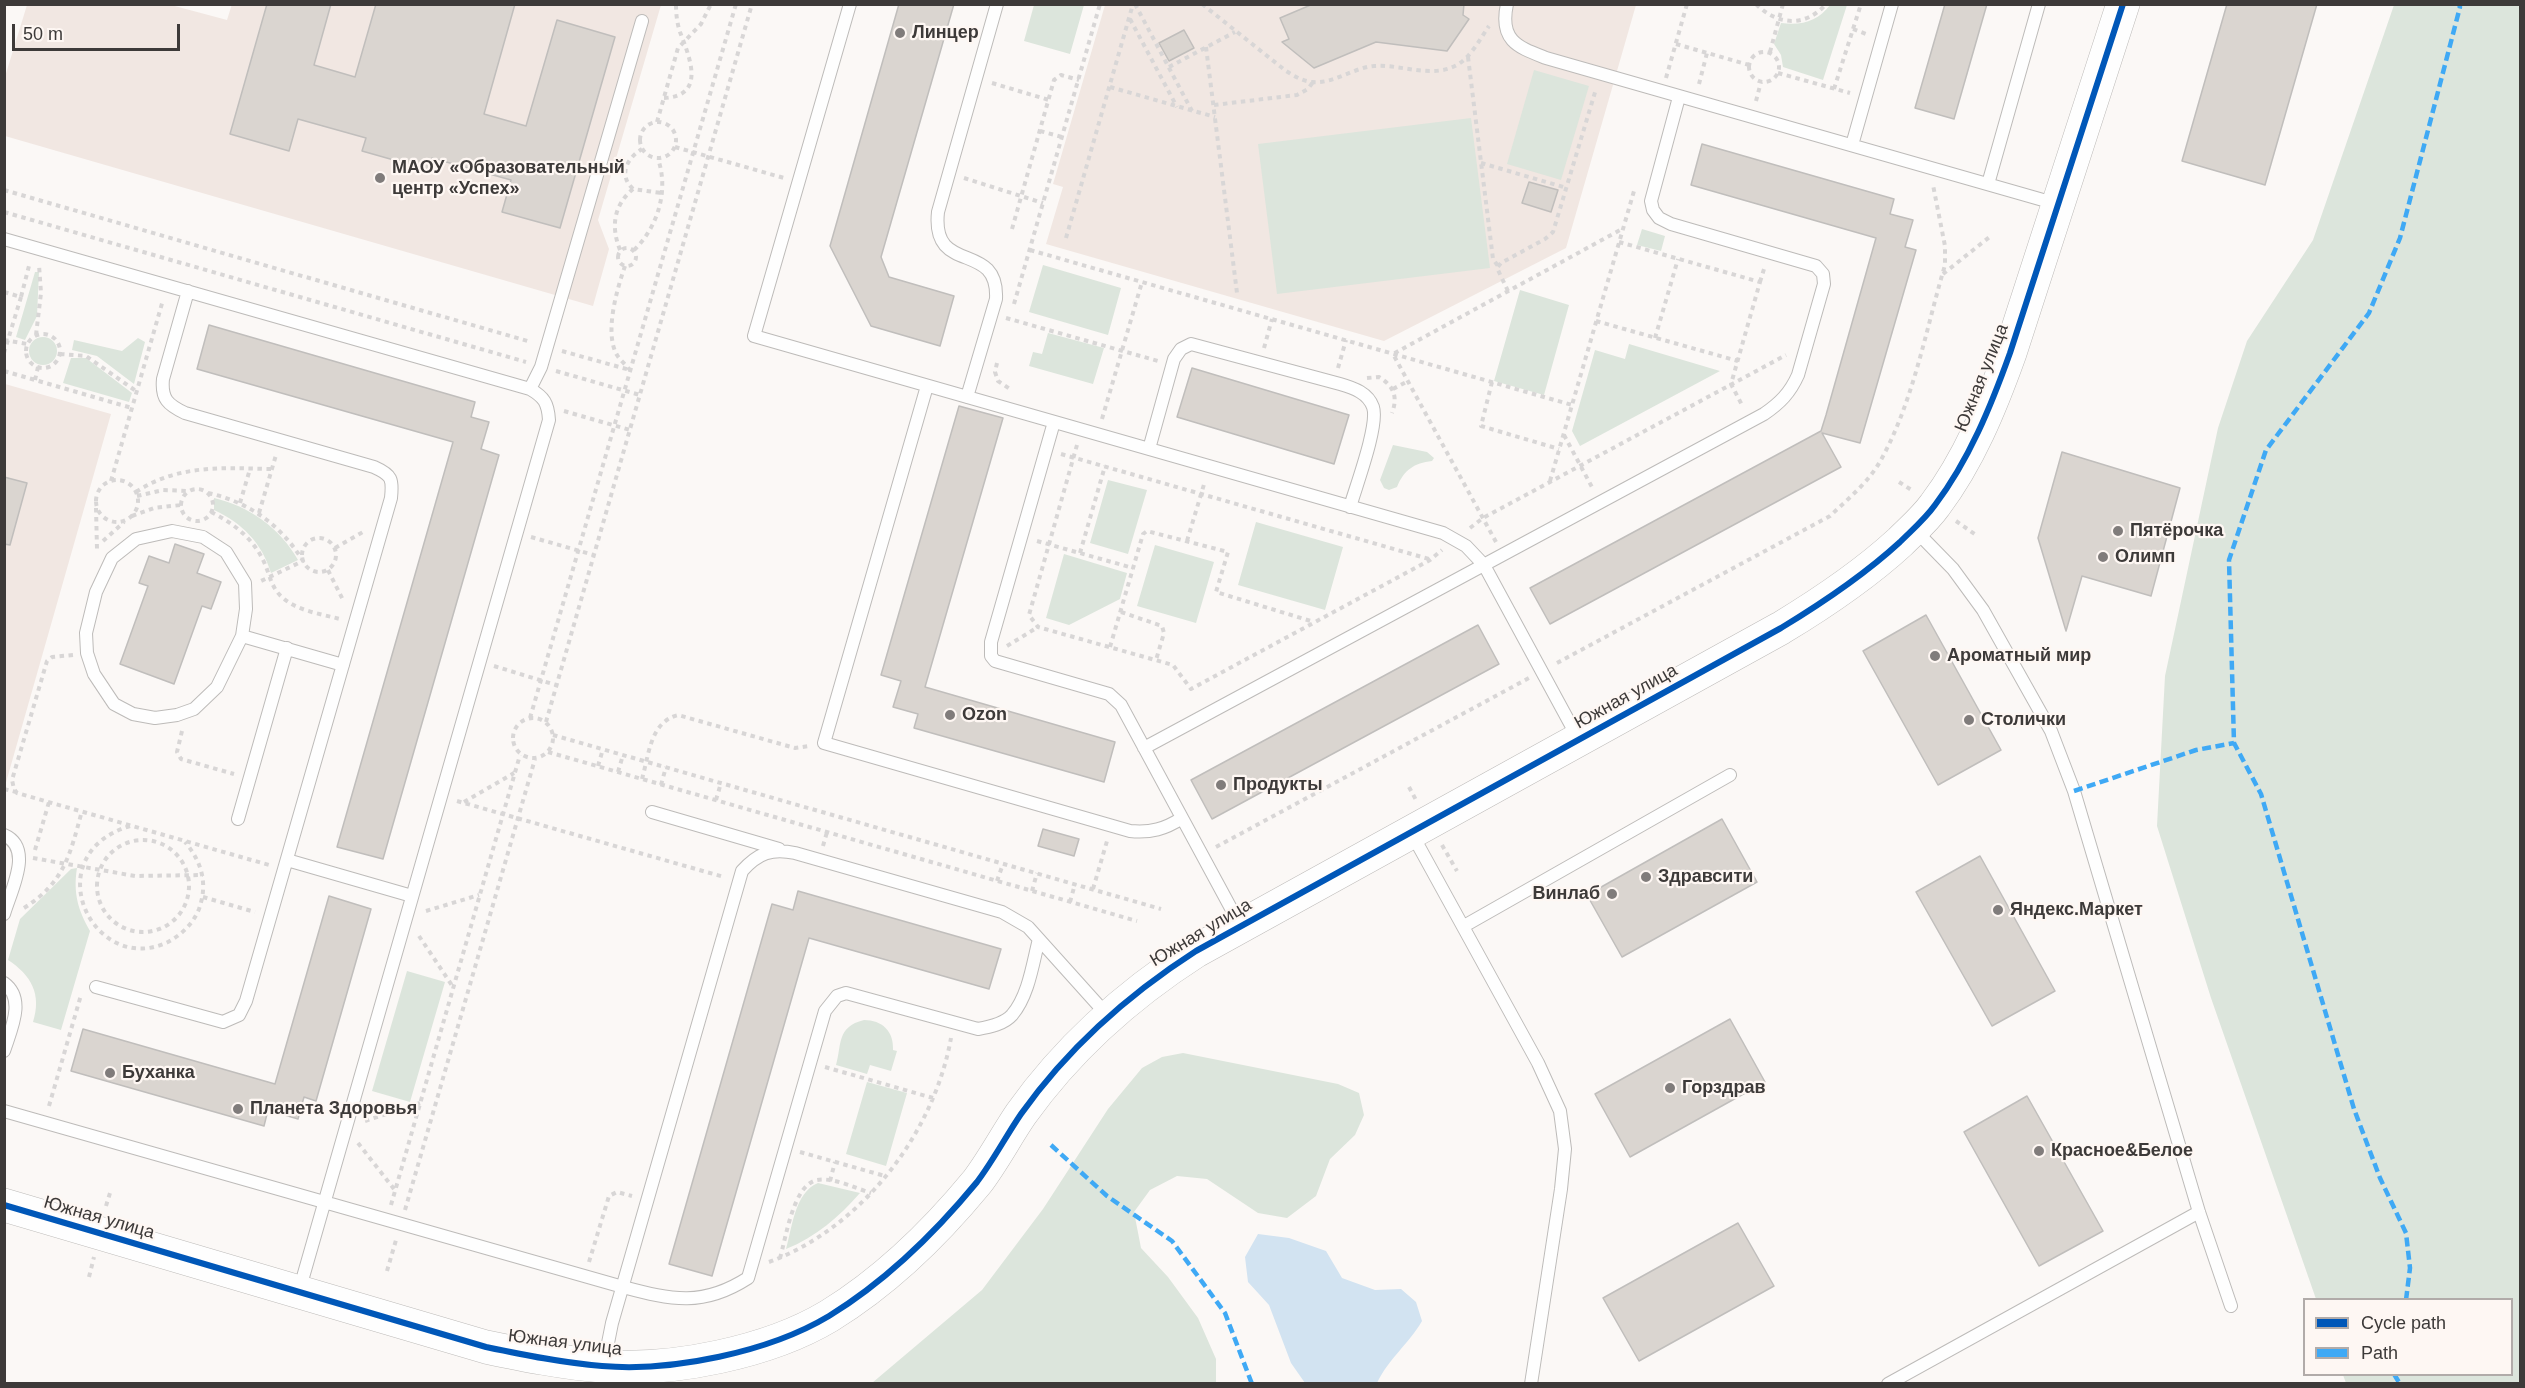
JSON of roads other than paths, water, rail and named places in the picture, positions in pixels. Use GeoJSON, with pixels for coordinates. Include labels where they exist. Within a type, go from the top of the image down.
{"type":"FeatureCollection","features":[{"type":"Feature","properties":{"kind":"street","name":"Южная улица"},"geometry":{"type":"LineString","coordinates":[[4,1205],[486,1347],[541,1359],[603,1366],[663,1365],[723,1356],[773,1341],[828,1317],[866,1291],[935,1231],[978,1180],[1022,1113],[1078,1047],[1154,978],[1241,926],[1830,599],[1871,568],[1914,529],[1935,506],[1954,477],[1989,410],[2123,4]]}},
{"type":"Feature","properties":{"kind":"lane"},"geometry":{"type":"LineString","coordinates":[[850,4],[754,336],[1443,533],[1466,546],[1484,565],[1579,740]]}},
{"type":"Feature","properties":{"kind":"lane"},"geometry":{"type":"LineString","coordinates":[[967,397],[991,314],[997,282],[989,269],[952,252],[942,243],[936,230],[938,212],[997,4]]}},
{"type":"Feature","properties":{"kind":"lane"},"geometry":{"type":"LineString","coordinates":[[1507,4],[1506,28],[1516,46],[1546,58],[2058,204]]}},
{"type":"Feature","properties":{"kind":"lane"},"geometry":{"type":"LineString","coordinates":[[1852,146],[1892,4]]}},
{"type":"Feature","properties":{"kind":"lane"},"geometry":{"type":"LineString","coordinates":[[1988,184],[2038,4]]}},
{"type":"Feature","properties":{"kind":"lane"},"geometry":{"type":"LineString","coordinates":[[530,388],[541,366],[642,21]]}},
{"type":"Feature","properties":{"kind":"lane"},"geometry":{"type":"LineString","coordinates":[[1144,748],[1751,421],[1782,401],[1792,388],[1807,344],[1824,284],[1823,274],[1816,266],[1671,224],[1659,218],[1653,210],[1651,192],[1678,96]]}},
{"type":"Feature","properties":{"kind":"lane"},"geometry":{"type":"LineString","coordinates":[[4,238],[530,388],[542,396],[548,406],[549,420],[298,1292]]}},
{"type":"Feature","properties":{"kind":"lane"},"geometry":{"type":"LineString","coordinates":[[96,987],[223,1022],[238,1015],[246,1001],[393,483],[386,472],[185,413],[169,405],[162,392],[163,379],[188,291]]}},
{"type":"Feature","properties":{"kind":"lane"},"geometry":{"type":"LineString","coordinates":[[1149,449],[1173,365],[1181,349],[1191,344],[1355,388],[1368,398],[1374,408],[1374,425],[1350,507]]}},
{"type":"Feature","properties":{"kind":"lane"},"geometry":{"type":"LineString","coordinates":[[927,386],[824,743],[1112,826],[1149,832],[1168,827],[1182,818]]}},
{"type":"Feature","properties":{"kind":"lane"},"geometry":{"type":"LineString","coordinates":[[1054,422],[991,642],[991,656],[995,661],[1109,694],[1121,705],[1241,926]]}},
{"type":"Feature","properties":{"kind":"lane"},"geometry":{"type":"LineString","coordinates":[[1914,529],[1953,569],[1977,602],[2051,731],[2074,791],[2199,1212],[2231,1306]]}},
{"type":"Feature","properties":{"kind":"lane"},"geometry":{"type":"LineString","coordinates":[[172,531],[203,537],[226,552],[245,584],[246,609],[242,636],[217,687],[194,709],[177,715],[155,718],[133,714],[114,704],[94,674],[87,653],[86,633],[96,592],[112,558],[136,539],[172,531]]}},
{"type":"Feature","properties":{"kind":"lane"},"geometry":{"type":"LineString","coordinates":[[242,636],[343,664]]}},
{"type":"Feature","properties":{"kind":"lane"},"geometry":{"type":"LineString","coordinates":[[238,819],[287,648]]}},
{"type":"Feature","properties":{"kind":"lane"},"geometry":{"type":"LineString","coordinates":[[1464,926],[1730,775]]}},
{"type":"Feature","properties":{"kind":"lane"},"geometry":{"type":"LineString","coordinates":[[652,812],[1002,912],[1028,927],[1109,1017]]}},
{"type":"Feature","properties":{"kind":"lane"},"geometry":{"type":"LineString","coordinates":[[1411,833],[1538,1063],[1560,1111],[1565,1149],[1562,1179],[1531,1383]]}},
{"type":"Feature","properties":{"kind":"lane"},"geometry":{"type":"LineString","coordinates":[[4,835],[17,844],[21,857],[5,912]]}},
{"type":"Feature","properties":{"kind":"lane"},"geometry":{"type":"LineString","coordinates":[[603,1366],[647,1201],[742,871],[752,860],[765,852],[780,850],[795,853]]}},
{"type":"Feature","properties":{"kind":"lane"},"geometry":{"type":"LineString","coordinates":[[285,865],[412,896]]}},
{"type":"Feature","properties":{"kind":"lane"},"geometry":{"type":"LineString","coordinates":[[4,1111],[667,1299],[695,1299],[732,1288],[748,1278],[825,1011],[837,996],[846,993],[978,1029],[995,1026],[1012,1015],[1024,992],[1039,939]]}},
{"type":"Feature","properties":{"kind":"lane"},"geometry":{"type":"LineString","coordinates":[[4,983],[11,988],[16,998],[15,1013],[4,1050]]}},
{"type":"Feature","properties":{"kind":"lane"},"geometry":{"type":"LineString","coordinates":[[1888,1383],[2199,1212]]}},
{"type":"Feature","properties":{"kind":"water"},"geometry":{"type":"Polygon","coordinates":[[[1258,1234],[1289,1238],[1326,1251],[1342,1278],[1375,1290],[1401,1289],[1416,1302],[1422,1321],[1387,1366],[1377,1383],[1305,1383],[1291,1363],[1269,1305],[1248,1282],[1245,1257],[1258,1234]]]}},
{"type":"Feature","properties":{"kind":"place","name":"Линцер"},"geometry":{"type":"Point","coordinates":[900,33]}},
{"type":"Feature","properties":{"kind":"place","name":"МАОУ «Образовательный центр «Успех»"},"geometry":{"type":"Point","coordinates":[380,178]}},
{"type":"Feature","properties":{"kind":"place","name":"Пятёрочка"},"geometry":{"type":"Point","coordinates":[2118,531]}},
{"type":"Feature","properties":{"kind":"place","name":"Олимп"},"geometry":{"type":"Point","coordinates":[2103,557]}},
{"type":"Feature","properties":{"kind":"place","name":"Ароматный мир"},"geometry":{"type":"Point","coordinates":[1935,656]}},
{"type":"Feature","properties":{"kind":"place","name":"Ozon"},"geometry":{"type":"Point","coordinates":[950,715]}},
{"type":"Feature","properties":{"kind":"place","name":"Столички"},"geometry":{"type":"Point","coordinates":[1969,720]}},
{"type":"Feature","properties":{"kind":"place","name":"Продукты"},"geometry":{"type":"Point","coordinates":[1221,785]}},
{"type":"Feature","properties":{"kind":"place","name":"Здравсити"},"geometry":{"type":"Point","coordinates":[1646,877]}},
{"type":"Feature","properties":{"kind":"place","name":"Винлаб"},"geometry":{"type":"Point","coordinates":[1612,894]}},
{"type":"Feature","properties":{"kind":"place","name":"Яндекс.Маркет"},"geometry":{"type":"Point","coordinates":[1998,910]}},
{"type":"Feature","properties":{"kind":"place","name":"Буханка"},"geometry":{"type":"Point","coordinates":[110,1073]}},
{"type":"Feature","properties":{"kind":"place","name":"Горздрав"},"geometry":{"type":"Point","coordinates":[1670,1088]}},
{"type":"Feature","properties":{"kind":"place","name":"Планета Здоровья"},"geometry":{"type":"Point","coordinates":[238,1109]}},
{"type":"Feature","properties":{"kind":"place","name":"Красное&Белое"},"geometry":{"type":"Point","coordinates":[2039,1151]}}]}
